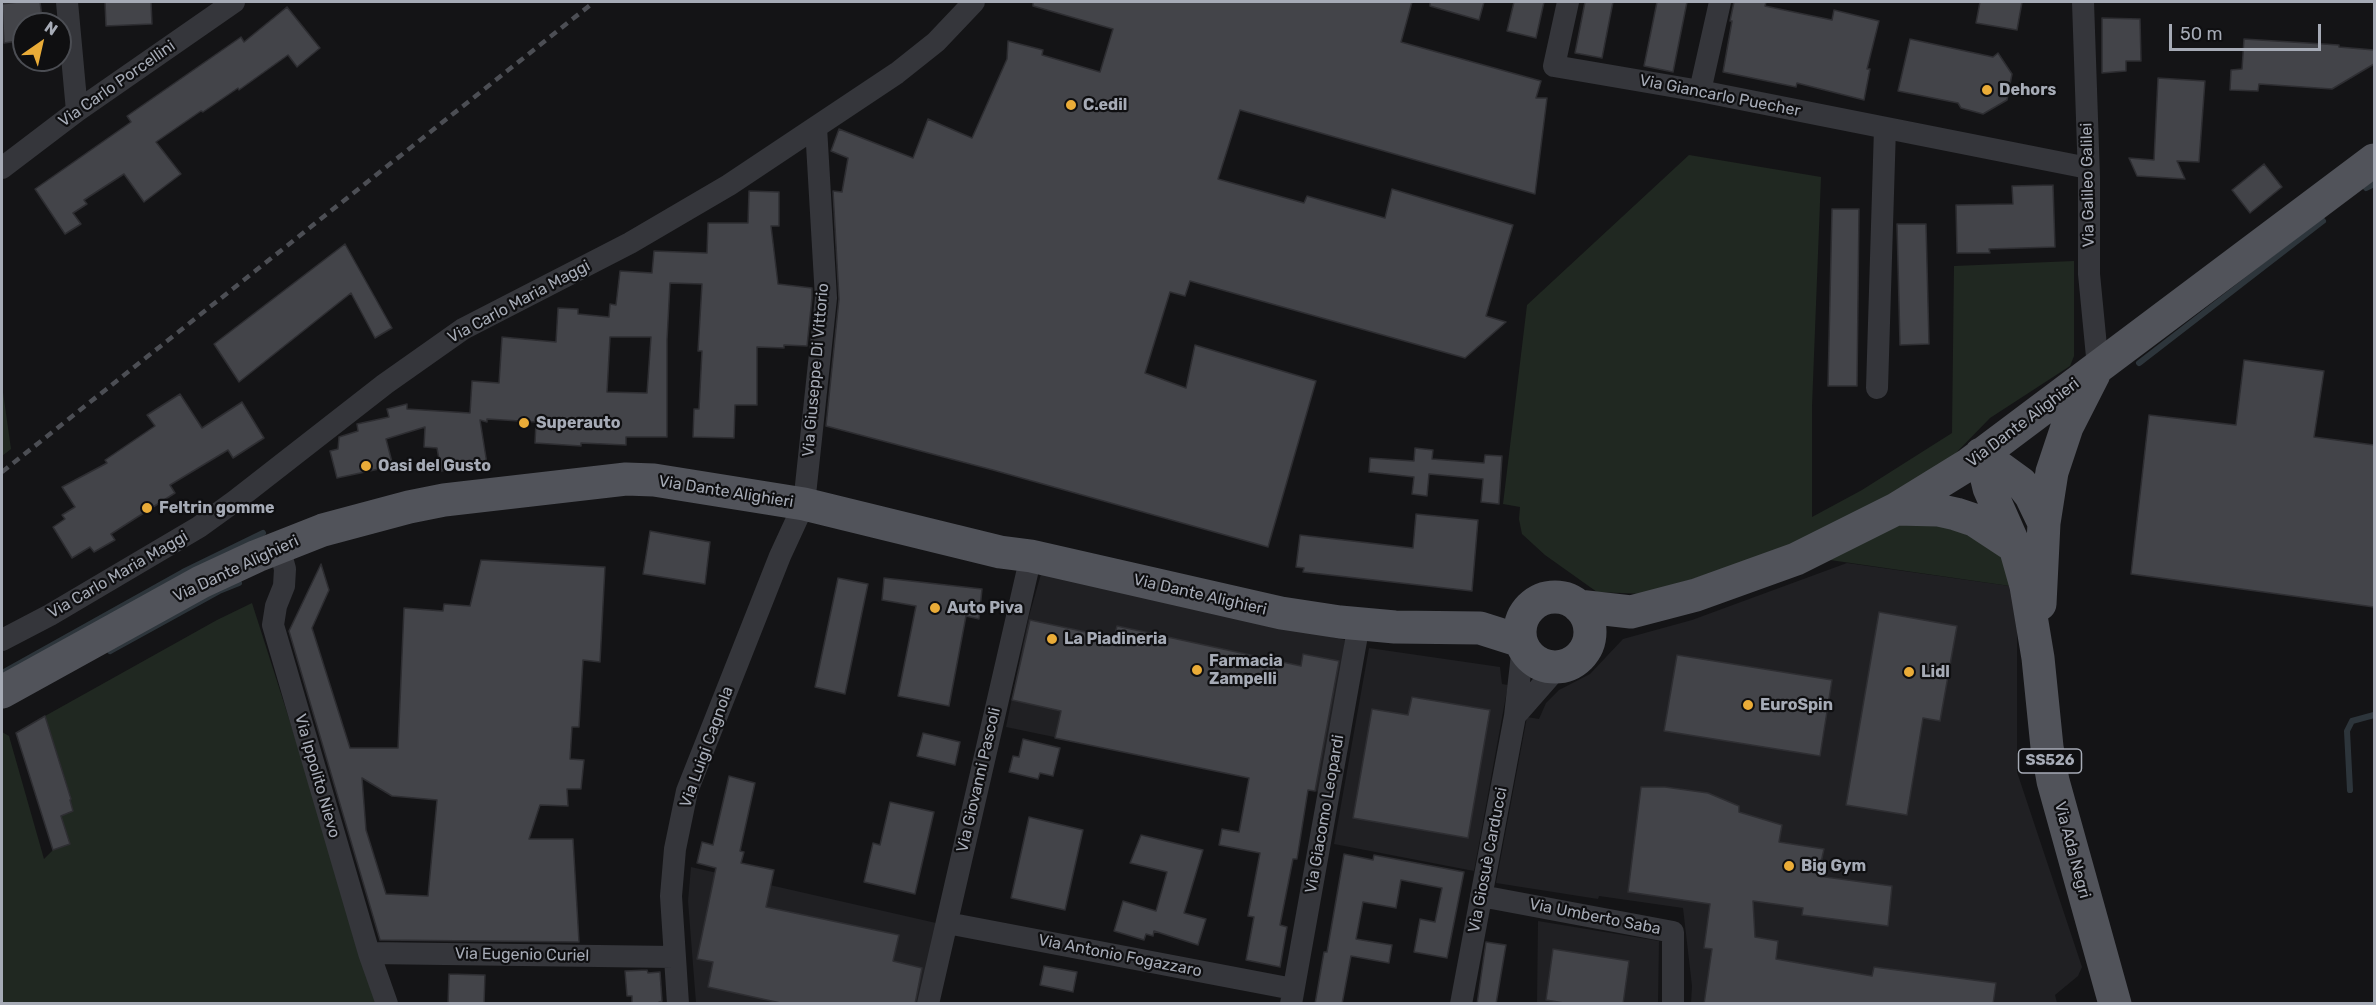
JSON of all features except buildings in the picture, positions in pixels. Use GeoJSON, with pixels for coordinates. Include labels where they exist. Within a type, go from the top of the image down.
{"type":"FeatureCollection","features":[{"type":"Feature","properties":{"kind":"main road","name":"Via Dante Alighieri"},"geometry":{"type":"LineString","coordinates":[[1578,606],[1631,612],[1696,595],[1796,559],[1896,509],[1981,454],[2374,160]]}},
{"type":"Feature","properties":{"kind":"main road","name":"Via Ada Negri"},"geometry":{"type":"LineString","coordinates":[[2038,658],[2044,523],[2052,472],[2063,439],[2098,367]]}},
{"type":"Feature","properties":{"kind":"main road","name":"Via Ada Negri"},"geometry":{"type":"LineString","coordinates":[[1981,454],[2021,483],[2031,496],[2044,523]]}},
{"type":"Feature","properties":{"kind":"main road","name":"Via Ada Negri"},"geometry":{"type":"LineString","coordinates":[[1981,454],[1989,488],[2015,547],[2026,586],[2038,658],[2047,747],[2053,781],[2115,1004]]}},
{"type":"Feature","properties":{"kind":"main road","name":"Via Dante Alighieri"},"geometry":{"type":"LineString","coordinates":[[2,692],[201,582],[323,530],[409,507],[600,480],[654,480],[804,504],[1000,552],[1031,556],[1281,613],[1395,627],[1480,628],[1523,633]]}},
{"type":"Feature","properties":{"kind":"main road"},"geometry":{"type":"LineString","coordinates":[[1896,509],[1938,510],[1956,514],[1974,520],[2015,547]]}},
{"type":"Feature","properties":{"kind":"main road"},"geometry":{"type":"LineString","coordinates":[[1547,598],[1568,600],[1578,606],[1586,615],[1590,627],[1588,644],[1579,658],[1569,665],[1558,667],[1536,662],[1528,655],[1523,633],[1534,604],[1547,598]]}},
{"type":"Feature","properties":{"kind":"main road","name":"Via Dante Alighieri"},"geometry":{"type":"LineString","coordinates":[[1588,644],[1631,612]]}},
{"type":"Feature","properties":{"kind":"street"},"geometry":{"type":"LineString","coordinates":[[67,2],[77,111]]}},
{"type":"Feature","properties":{"kind":"street","name":"Via Carlo Porcellini"},"geometry":{"type":"LineString","coordinates":[[2,168],[77,111],[234,2]]}},
{"type":"Feature","properties":{"kind":"street","name":"Via Carlo Maria Maggi"},"geometry":{"type":"LineString","coordinates":[[2,640],[50,615],[199,527],[385,384],[463,329],[630,243],[729,185],[897,73],[936,42],[974,2]]}},
{"type":"Feature","properties":{"kind":"street","name":"Via Giancarlo Puecher"},"geometry":{"type":"LineString","coordinates":[[1568,2],[1554,66],[1700,91],[2088,168]]}},
{"type":"Feature","properties":{"kind":"street"},"geometry":{"type":"LineString","coordinates":[[1700,91],[1720,2]]}},
{"type":"Feature","properties":{"kind":"street","name":"Via Galileo Galilei"},"geometry":{"type":"LineString","coordinates":[[2083,2],[2089,274],[2098,367]]}},
{"type":"Feature","properties":{"kind":"street","name":"Via Giuseppe Di Vittorio"},"geometry":{"type":"LineString","coordinates":[[804,504],[826,298],[816,127]]}},
{"type":"Feature","properties":{"kind":"street"},"geometry":{"type":"LineString","coordinates":[[1877,388],[1885,128]]}},
{"type":"Feature","properties":{"kind":"street","name":"Via Luigi Cagnola"},"geometry":{"type":"LineString","coordinates":[[678,1004],[672,884],[675,849],[687,791],[780,556],[804,504]]}},
{"type":"Feature","properties":{"kind":"street","name":"Via Ippolito Nievo"},"geometry":{"type":"LineString","coordinates":[[279,547],[285,569],[284,586],[276,606],[273,625],[369,953],[387,1004]]}},
{"type":"Feature","properties":{"kind":"street","name":"Via Giovanni Pascoli"},"geometry":{"type":"LineString","coordinates":[[928,1004],[1031,556]]}},
{"type":"Feature","properties":{"kind":"street","name":"Via Giacomo Leopardi"},"geometry":{"type":"LineString","coordinates":[[1292,996],[1359,624]]}},
{"type":"Feature","properties":{"kind":"street","name":"Via Giosuè Carducci"},"geometry":{"type":"LineString","coordinates":[[1461,1004],[1515,716],[1523,633]]}},
{"type":"Feature","properties":{"kind":"street"},"geometry":{"type":"LineString","coordinates":[[1515,716],[1558,667]]}},
{"type":"Feature","properties":{"kind":"street","name":"Via Umberto Saba"},"geometry":{"type":"LineString","coordinates":[[1481,896],[1673,932],[1673,1004]]}},
{"type":"Feature","properties":{"kind":"street","name":"Via Antonio Fogazzaro"},"geometry":{"type":"LineString","coordinates":[[947,923],[1292,996]]}},
{"type":"Feature","properties":{"kind":"street","name":"Via Eugenio Curiel"},"geometry":{"type":"LineString","coordinates":[[369,953],[674,957]]}},
{"type":"Feature","properties":{"kind":"shaded area"},"geometry":{"type":"Polygon","coordinates":[[[1689,155],[1821,177],[1812,406],[1812,517],[1862,490],[1952,433],[1954,266],[2074,261],[2074,356],[2070,366],[1990,418],[1954,455],[1894,497],[1799,546],[1644,594],[1597,592],[1545,555],[1522,534],[1519,519],[1520,507],[1503,504],[1527,305],[1689,155]]]}},
{"type":"Feature","properties":{"kind":"shaded area"},"geometry":{"type":"Polygon","coordinates":[[[2,385],[11,449],[2,456],[2,385]]]}},
{"type":"Feature","properties":{"kind":"shaded area"},"geometry":{"type":"Polygon","coordinates":[[[1928,516],[2006,554],[2017,587],[1830,560],[1906,518],[1928,516]]]}},
{"type":"Feature","properties":{"kind":"shaded area"},"geometry":{"type":"Polygon","coordinates":[[[1847,563],[2017,587],[2017,772],[2082,967],[2078,976],[2055,995],[2057,1003],[1691,1003],[1692,986],[1683,908],[1599,896],[1598,899],[1496,883],[1527,717],[1539,719],[1546,703],[1559,690],[1590,674],[1623,639],[1692,620],[1847,563]]]}},
{"type":"Feature","properties":{"kind":"shaded area"},"geometry":{"type":"Polygon","coordinates":[[[1041,574],[1345,640],[1319,792],[1006,727],[1028,620],[1041,574]]]}},
{"type":"Feature","properties":{"kind":"shaded area"},"geometry":{"type":"Polygon","coordinates":[[[252,603],[380,1003],[2,1004],[2,732],[9,736],[44,859],[53,850],[70,844],[61,816],[73,811],[45,716],[217,620],[252,603]]]}},
{"type":"Feature","properties":{"kind":"shaded area"},"geometry":{"type":"Polygon","coordinates":[[[1369,648],[1500,667],[1502,684],[1508,685],[1474,871],[1334,844],[1369,648]]]}},
{"type":"Feature","properties":{"kind":"shaded area"},"geometry":{"type":"Polygon","coordinates":[[[691,867],[936,923],[920,1003],[696,1003],[688,901],[691,867]]]}},
{"type":"Feature","properties":{"kind":"shaded area"},"geometry":{"type":"Polygon","coordinates":[[[1538,921],[1659,941],[1658,1003],[1537,1004],[1538,921]]]}},
{"type":"Feature","properties":{"kind":"waterway"},"geometry":{"type":"LineString","coordinates":[[2366,188],[2374,184]]}},
{"type":"Feature","properties":{"kind":"waterway"},"geometry":{"type":"LineString","coordinates":[[2139,363],[2323,221]]}},
{"type":"Feature","properties":{"kind":"waterway"},"geometry":{"type":"LineString","coordinates":[[2,673],[183,572],[263,533]]}},
{"type":"Feature","properties":{"kind":"waterway"},"geometry":{"type":"LineString","coordinates":[[110,651],[219,591],[239,583]]}},
{"type":"Feature","properties":{"kind":"waterway"},"geometry":{"type":"LineString","coordinates":[[2350,790],[2347,731],[2352,721],[2374,715]]}},
{"type":"Feature","properties":{"kind":"railway"},"geometry":{"type":"LineString","coordinates":[[2,472],[594,2]]}},
{"type":"Feature","properties":{"kind":"place","name":"Dehors"},"geometry":{"type":"Point","coordinates":[1987,90]}},
{"type":"Feature","properties":{"kind":"place","name":"C.edil"},"geometry":{"type":"Point","coordinates":[1071,105]}},
{"type":"Feature","properties":{"kind":"place","name":"Superauto"},"geometry":{"type":"Point","coordinates":[524,423]}},
{"type":"Feature","properties":{"kind":"place","name":"Oasi del Gusto"},"geometry":{"type":"Point","coordinates":[366,466]}},
{"type":"Feature","properties":{"kind":"place","name":"Feltrin gomme"},"geometry":{"type":"Point","coordinates":[147,508]}},
{"type":"Feature","properties":{"kind":"place","name":"Auto Piva"},"geometry":{"type":"Point","coordinates":[935,608]}},
{"type":"Feature","properties":{"kind":"place","name":"La Piadineria"},"geometry":{"type":"Point","coordinates":[1052,639]}},
{"type":"Feature","properties":{"kind":"place","name":"Farmacia Zampelli"},"geometry":{"type":"Point","coordinates":[1197,670]}},
{"type":"Feature","properties":{"kind":"place","name":"Lidl"},"geometry":{"type":"Point","coordinates":[1909,672]}},
{"type":"Feature","properties":{"kind":"place","name":"EuroSpin"},"geometry":{"type":"Point","coordinates":[1748,705]}},
{"type":"Feature","properties":{"kind":"place","name":"Big Gym"},"geometry":{"type":"Point","coordinates":[1789,866]}}]}
